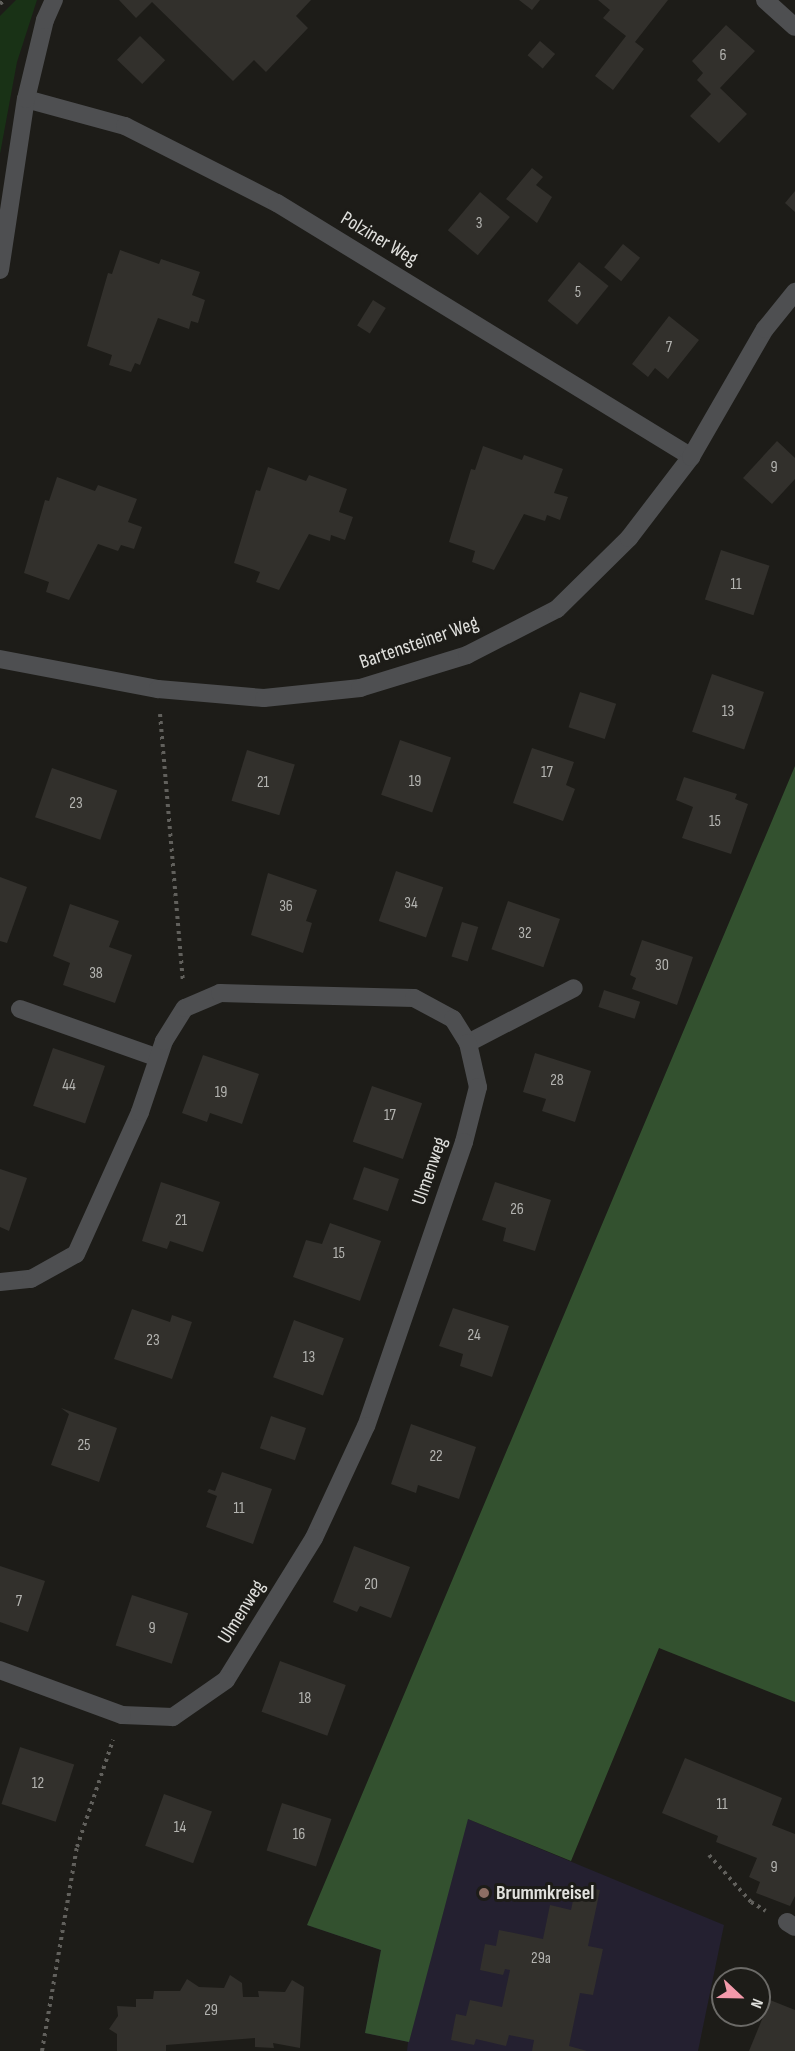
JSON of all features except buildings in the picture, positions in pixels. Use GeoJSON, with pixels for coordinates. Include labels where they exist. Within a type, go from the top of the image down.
{"type":"FeatureCollection","features":[{"type":"Feature","properties":{"kind":"street"},"geometry":{"type":"LineString","coordinates":[[0,270],[26,99],[45,20],[54,0]]}},
{"type":"Feature","properties":{"kind":"street"},"geometry":{"type":"LineString","coordinates":[[765,0],[795,27]]}},
{"type":"Feature","properties":{"kind":"street","name":"Polziner Weg"},"geometry":{"type":"LineString","coordinates":[[26,99],[125,126],[277,203],[691,457]]}},
{"type":"Feature","properties":{"kind":"street","name":"Bartensteiner Weg"},"geometry":{"type":"LineString","coordinates":[[0,659],[158,689],[264,698],[348,689],[467,655],[557,609],[629,538],[691,457],[765,329],[795,292]]}},
{"type":"Feature","properties":{"kind":"street"},"geometry":{"type":"LineString","coordinates":[[468,1042],[574,988]]}},
{"type":"Feature","properties":{"kind":"street","name":"Ulmenweg"},"geometry":{"type":"LineString","coordinates":[[0,1670],[122,1715],[173,1717],[226,1680],[314,1538],[366,1426],[464,1142],[478,1087],[468,1042],[453,1019],[414,998],[220,993],[185,1008]]}},
{"type":"Feature","properties":{"kind":"street"},"geometry":{"type":"LineString","coordinates":[[0,1282],[31,1279],[76,1254],[140,1112],[158,1058],[185,1008]]}},
{"type":"Feature","properties":{"kind":"street"},"geometry":{"type":"LineString","coordinates":[[20,1009],[158,1058]]}},
{"type":"Feature","properties":{"kind":"path"},"geometry":{"type":"LineString","coordinates":[[0,4],[4,0]]}},
{"type":"Feature","properties":{"kind":"path"},"geometry":{"type":"LineString","coordinates":[[158,689],[185,1008]]}},
{"type":"Feature","properties":{"kind":"path"},"geometry":{"type":"LineString","coordinates":[[42,2051],[78,1847],[122,1715]]}},
{"type":"Feature","properties":{"kind":"path"},"geometry":{"type":"LineString","coordinates":[[709,1855],[751,1902],[791,1925]]}},
{"type":"Feature","properties":{"kind":"shaded area","name":"Brummkreisel"},"geometry":{"type":"Polygon","coordinates":[[[468,1819],[724,1925],[715,1967],[711,1967],[711,1988],[698,2051],[407,2051],[408,2042],[365,2033],[381,1950],[307,1925],[468,1819]]]}},
{"type":"Feature","properties":{"kind":"green space"},"geometry":{"type":"Polygon","coordinates":[[[16,0],[37,0],[17,62],[0,154],[0,16],[16,0]]]}},
{"type":"Feature","properties":{"kind":"green space"},"geometry":{"type":"Polygon","coordinates":[[[795,766],[795,1702],[659,1648],[571,1861],[468,1819],[409,2042],[365,2033],[381,1950],[307,1925],[795,766]]]}},
{"type":"Feature","properties":{"kind":"place","name":"Brummkreisel"},"geometry":{"type":"Point","coordinates":[484,1893]}}]}
